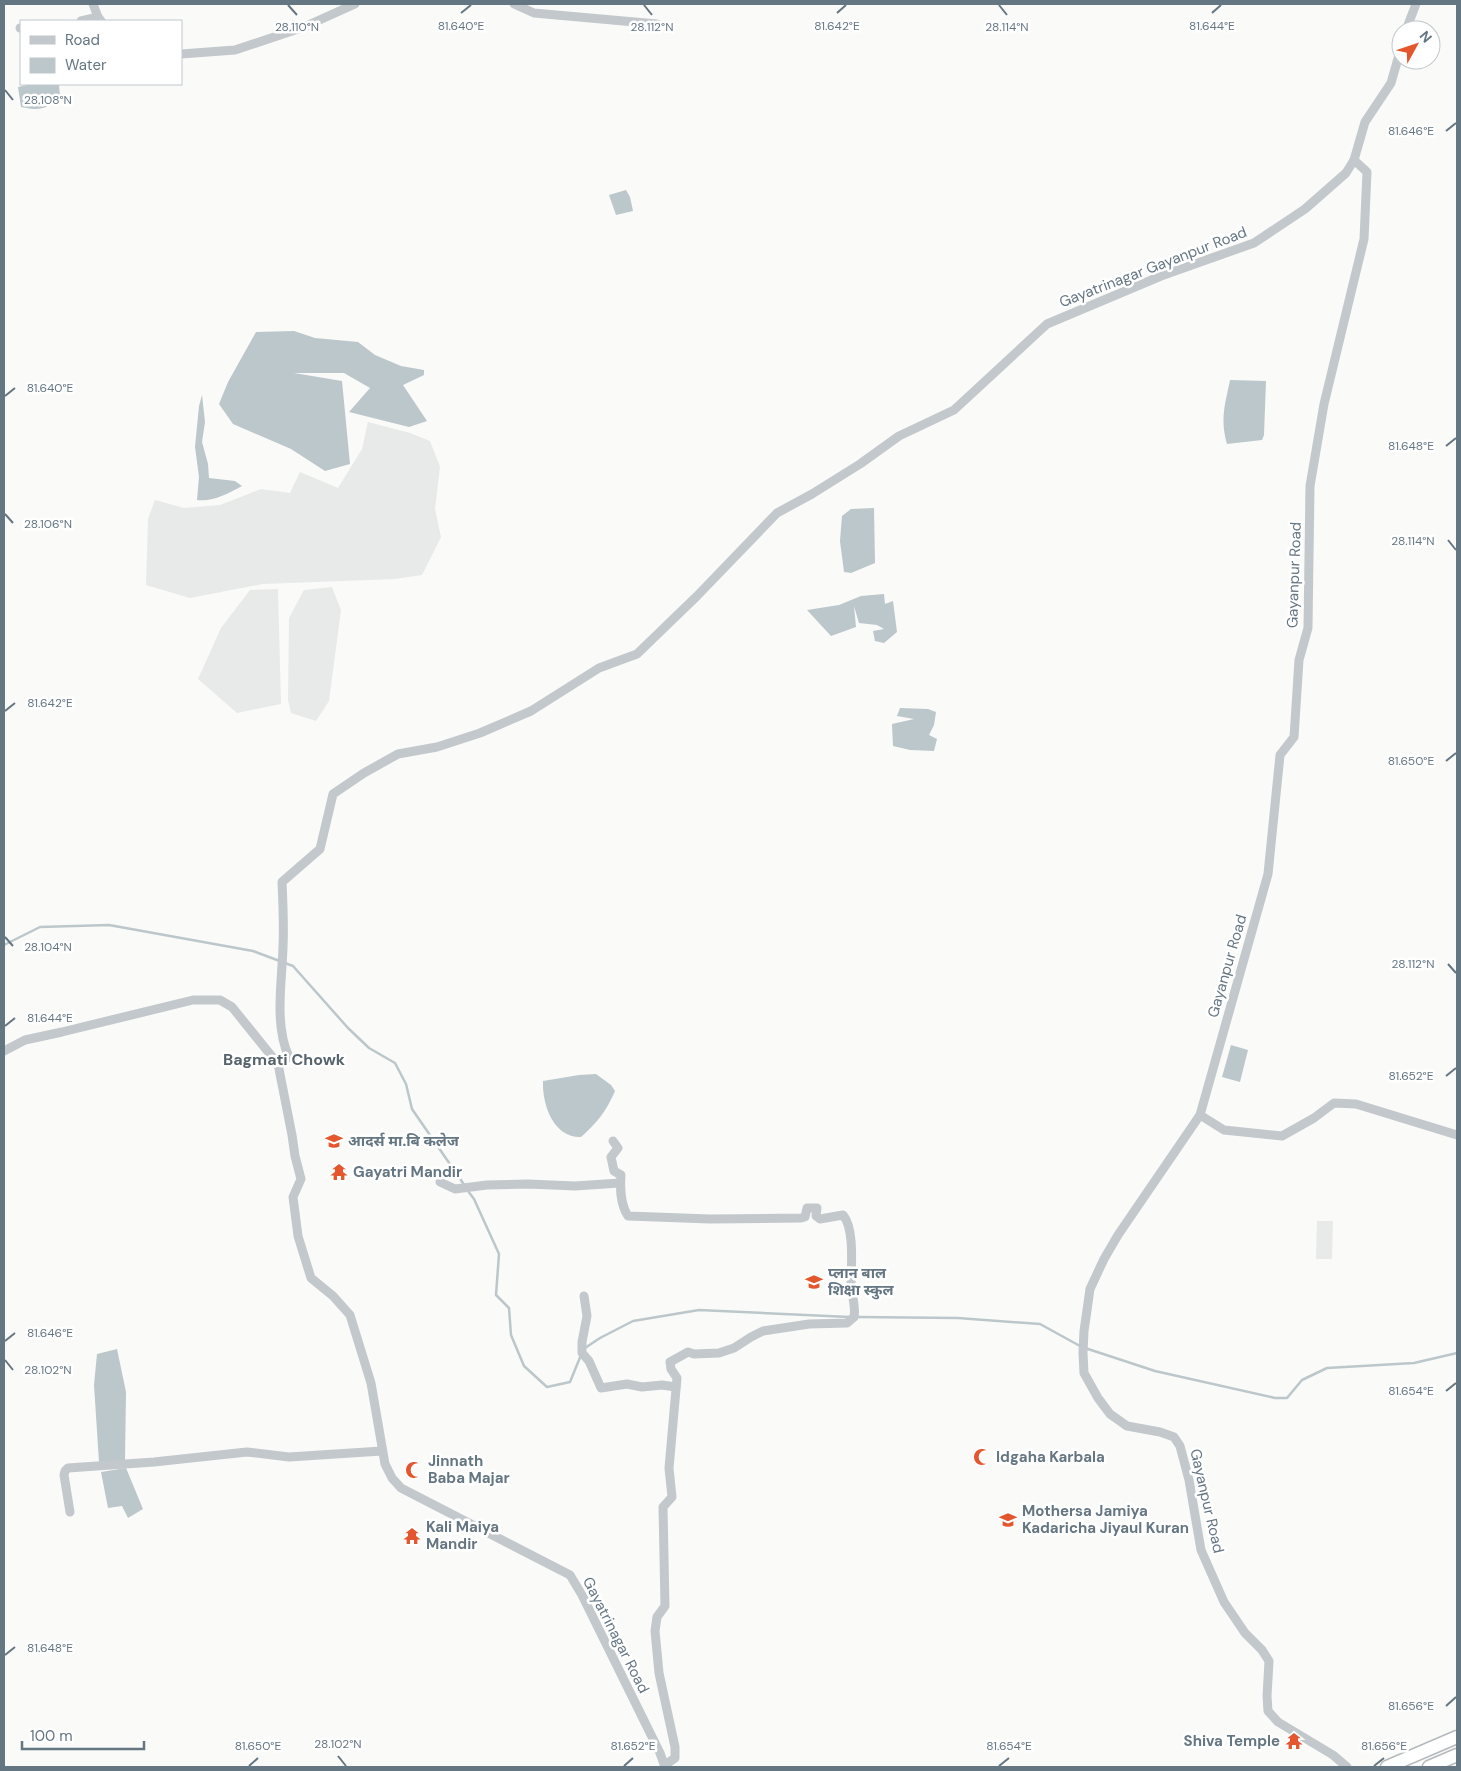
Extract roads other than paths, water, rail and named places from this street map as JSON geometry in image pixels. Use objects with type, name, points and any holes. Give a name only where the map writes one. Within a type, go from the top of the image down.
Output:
[{"type":"highway","points":[[1387,1767],[1457,1736]]},
{"type":"highway","points":[[1429,1767],[1457,1755]]},
{"type":"street","points":[[93,4],[99,19]]},
{"type":"street","points":[[182,54],[235,50],[304,27],[355,4]]},
{"type":"street","points":[[514,4],[534,13],[657,24]]},
{"type":"street","points":[[1410,20],[1416,4]]},
{"type":"street","points":[[1354,160],[1365,122],[1392,83],[1395,70]]},
{"type":"street","name":"Gayatrinagar Gayanpur Road","points":[[278,1064],[289,1057],[283,1045],[280,998],[282,882],[320,849],[333,794],[364,773],[398,754],[437,747],[480,732],[530,710],[598,668],[637,654],[697,596],[777,513],[860,464],[900,436],[954,410],[1047,324],[1161,276],[1254,243],[1305,209],[1346,173],[1354,160]]},
{"type":"street","name":"Gayanpur Road","points":[[1347,1767],[1333,1755],[1278,1722],[1268,1711],[1269,1661],[1262,1650],[1245,1633],[1224,1602],[1201,1550],[1189,1480],[1180,1446],[1174,1437],[1160,1432],[1127,1426],[1110,1414],[1098,1398],[1084,1373],[1083,1353],[1090,1289],[1104,1259],[1118,1234],[1200,1115],[1268,874],[1280,755],[1294,737],[1299,660],[1308,628],[1310,486],[1324,404],[1364,239],[1367,172],[1354,160]]},
{"type":"street","name":"Gayatrinagar Road","points":[[4,1051],[24,1040],[193,1000],[220,1000],[232,1007],[278,1064],[295,1156],[301,1178],[293,1197],[298,1236],[311,1278],[333,1296],[350,1315],[371,1383],[382,1452],[385,1464],[392,1478],[401,1488],[570,1575],[582,1595],[665,1766]]},
{"type":"street","points":[[1200,1115],[1224,1130],[1282,1136],[1314,1118],[1334,1103],[1356,1104],[1457,1135]]},
{"type":"street","points":[[614,1141],[618,1148],[612,1158],[614,1171],[621,1175],[620,1182],[624,1210],[628,1216],[710,1219],[802,1218],[805,1217],[807,1208],[817,1208],[816,1216],[820,1219],[843,1215],[850,1229],[851,1285],[855,1310],[854,1317],[847,1323],[809,1324],[764,1331],[734,1348],[720,1353],[694,1354],[688,1352],[670,1362],[670,1369],[677,1378],[669,1468],[672,1497],[663,1507],[665,1606],[657,1617],[655,1631],[659,1674],[675,1747],[675,1758],[665,1766]]},
{"type":"street","points":[[440,1182],[455,1189],[495,1185],[575,1186],[620,1182]]},
{"type":"street","points":[[584,1296],[587,1316],[582,1353],[589,1362],[601,1388],[627,1384],[642,1387],[662,1385],[676,1387]]},
{"type":"street","points":[[70,1512],[64,1475],[68,1468],[154,1462],[247,1452],[289,1457],[382,1452]]},
{"type":"water","points":[[27,85],[59,85],[60,96],[47,107],[33,109],[21,107],[18,87]]},
{"type":"water","points":[[626,190],[630,197],[633,211],[616,215],[609,195]]},
{"type":"water","points":[[294,331],[315,338],[358,342],[375,355],[401,366],[424,370],[424,375],[403,385],[427,421],[409,427],[349,412],[370,388],[344,373],[294,373],[342,381],[350,464],[325,471],[291,449],[233,424],[219,404],[228,382],[256,332]]},
{"type":"water","points":[[1230,380],[1266,381],[1264,435],[1262,440],[1227,444],[1224,419]]},
{"type":"water","points":[[202,395],[205,422],[202,442],[208,464],[209,478],[235,481],[242,486],[220,497],[209,500],[197,500],[199,477],[195,447],[199,406]]},
{"type":"water","points":[[874,508],[875,563],[851,573],[844,572],[840,541],[842,516],[851,509]]},
{"type":"water","points":[[884,594],[885,604],[893,601],[897,632],[884,643],[875,641],[873,631],[884,629],[877,625],[859,623],[854,606],[856,627],[831,636],[807,610],[839,605],[861,596]]},
{"type":"water","points":[[900,708],[928,709],[936,712],[934,725],[929,735],[937,739],[934,751],[910,750],[893,746],[892,724],[914,719],[897,716]]},
{"type":"water","points":[[1231,1045],[1248,1050],[1240,1082],[1222,1077]]},
{"type":"water","points":[[596,1074],[611,1085],[615,1091],[609,1104],[597,1121],[581,1137],[571,1136],[556,1126],[551,1118],[545,1100],[543,1081]]},
{"type":"water","points":[[117,1349],[126,1392],[125,1460],[99,1462],[94,1385],[97,1354]]},
{"type":"water","points":[[126,1468],[143,1509],[128,1518],[122,1506],[108,1508],[101,1472]]},
{"type":"waterway","points":[[4,945],[40,927],[109,925],[253,951],[293,966],[348,1028],[369,1048],[395,1063],[406,1084],[412,1109],[465,1186]]},
{"type":"waterway","points":[[468,1191],[474,1199],[499,1254],[496,1295],[509,1308],[511,1335],[524,1366],[547,1387],[570,1382],[581,1355]]},
{"type":"waterway","points":[[585,1348],[633,1321],[699,1310],[849,1317]]},
{"type":"waterway","points":[[857,1317],[958,1318],[1040,1324],[1080,1346]]},
{"type":"waterway","points":[[1085,1348],[1155,1371],[1275,1398],[1287,1398],[1302,1380],[1327,1368],[1414,1363],[1457,1353]]},
{"type":"place","name":"आदर्स मा.बि कलेज","points":[[334,1141]]},
{"type":"place","name":"Gayatri Mandir","points":[[339,1172]]},
{"type":"place","name":"प्लान बाल शिक्षा स्कुल","points":[[814,1282]]},
{"type":"place","name":"Idgaha Karbala","points":[[982,1457]]},
{"type":"place","name":"Jinnath Baba Majar","points":[[414,1470]]},
{"type":"place","name":"Mothersa Jamiya Kadaricha Jiyaul Kuran","points":[[1008,1520]]},
{"type":"place","name":"Kali Maiya Mandir","points":[[412,1536]]},
{"type":"place","name":"Shiva Temple","points":[[1294,1741]]},
{"type":"district","name":"Bagmati Chowk","points":[[284,1059]]}]
